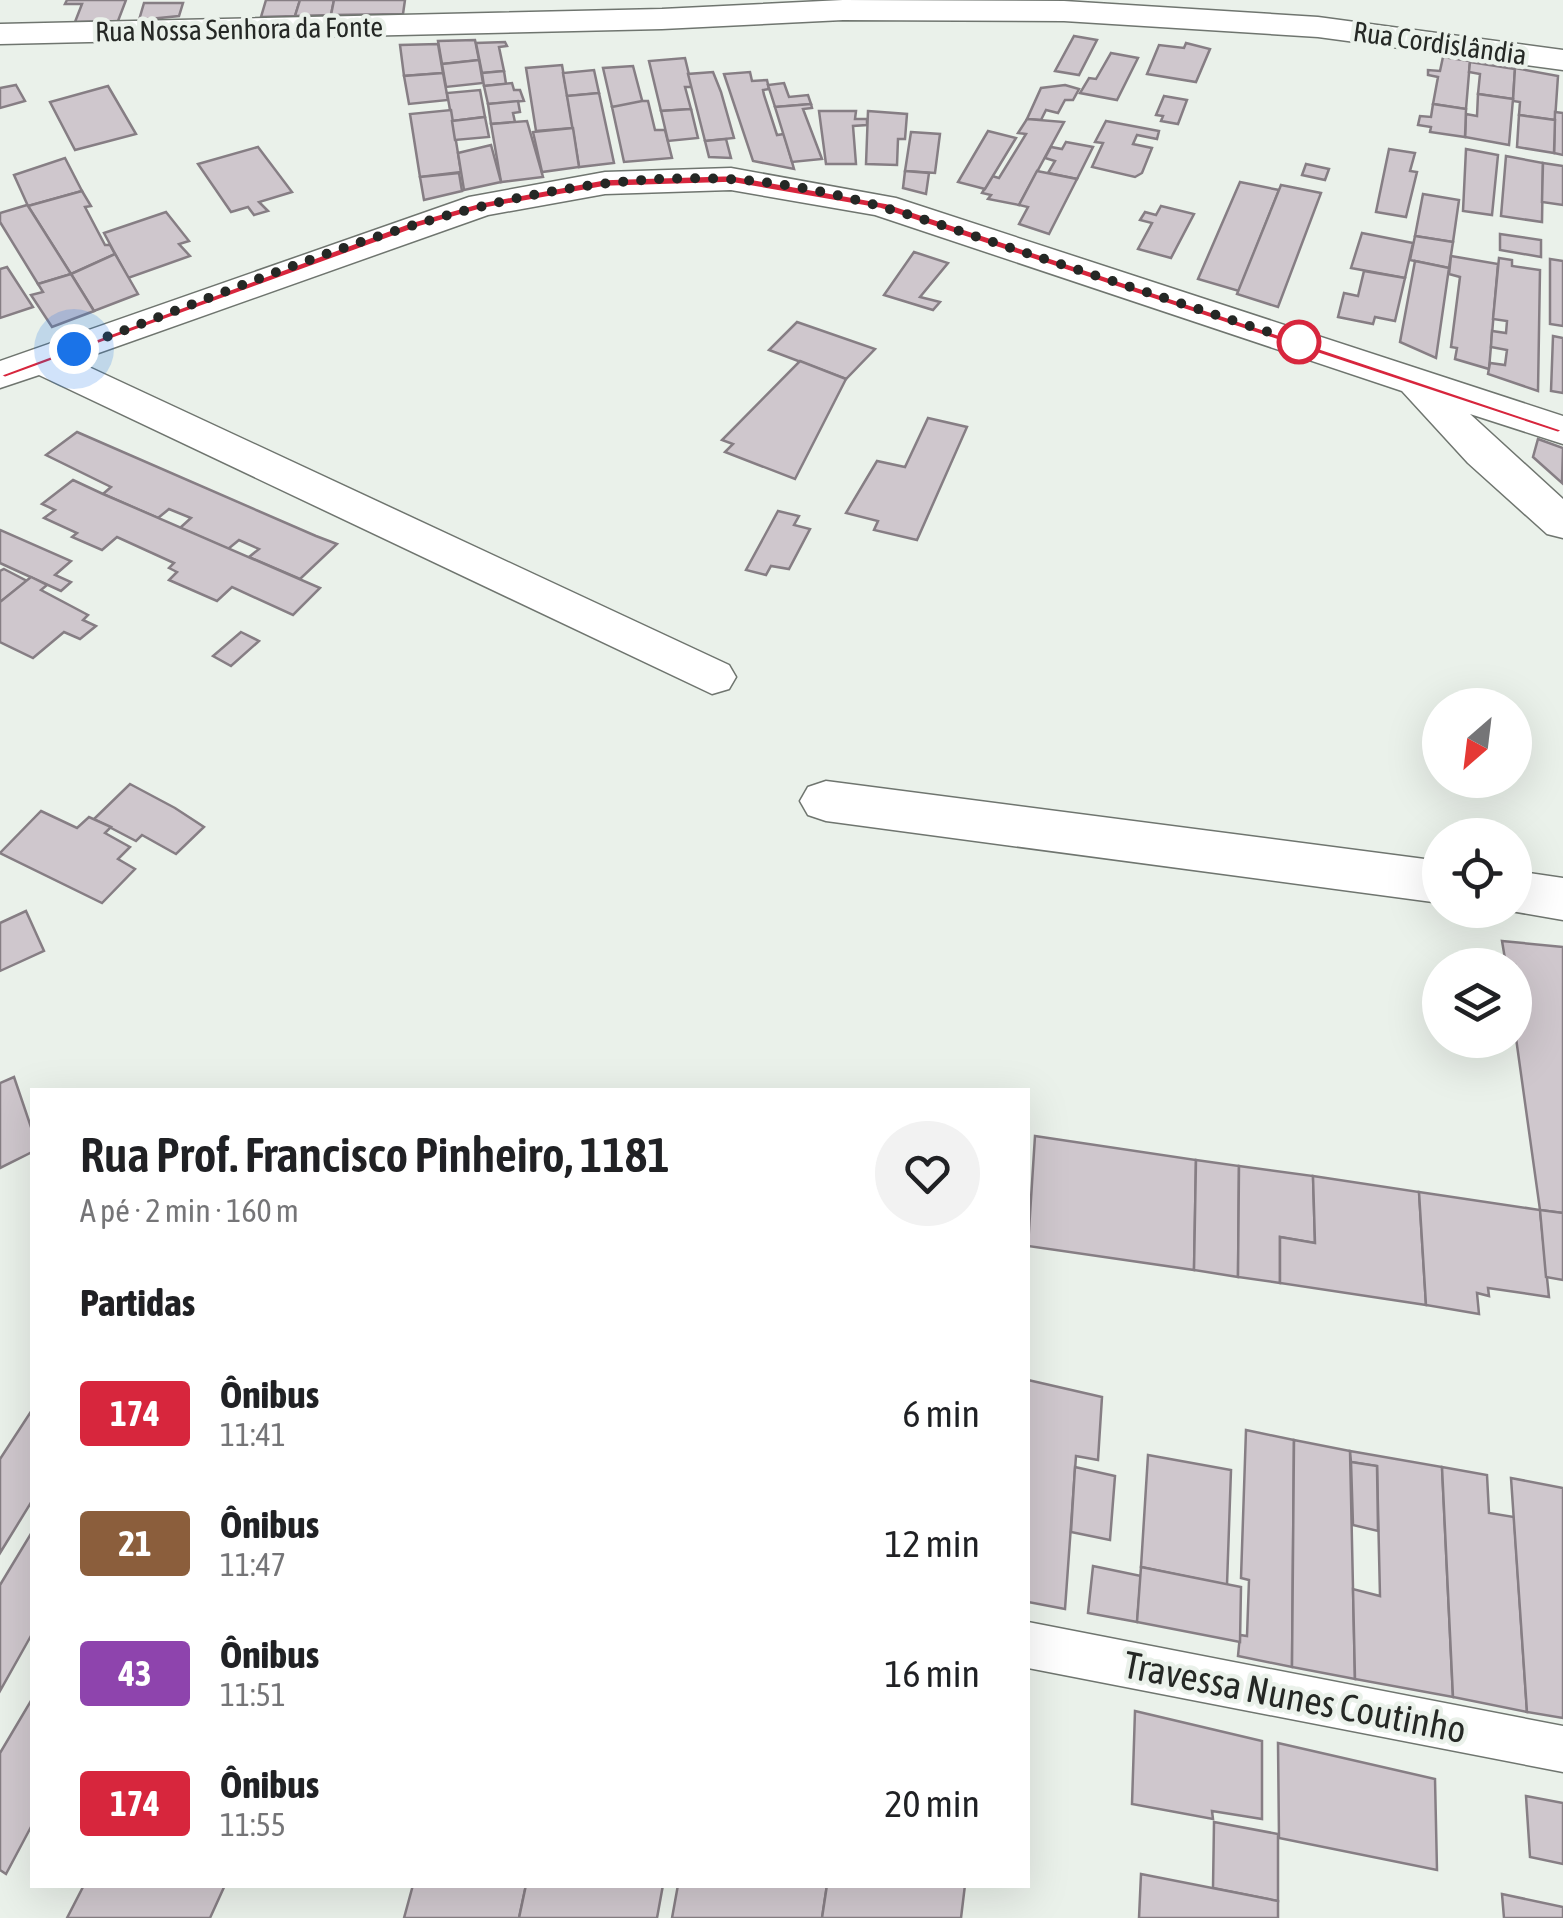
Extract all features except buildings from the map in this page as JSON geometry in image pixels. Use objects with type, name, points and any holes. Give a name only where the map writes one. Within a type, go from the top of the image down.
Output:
[{"type":"street","name":"Rua Nossa Senhora da Fonte","points":[[0,34],[662,19],[835,5],[1158,14],[1318,28]]},
{"type":"street","name":"Rua Cordislândia","points":[[1318,28],[1563,60]]},
{"type":"street","points":[[0,375],[415,224],[482,206],[605,183],[701,178],[788,187],[883,206],[1412,377],[1563,430]]},
{"type":"street","points":[[42,361],[712,677]]},
{"type":"street","points":[[1412,377],[1484,453],[1563,522]]},
{"type":"street","points":[[826,800],[1422,880]]},
{"type":"street","points":[[1532,894],[1563,899]]},
{"type":"lane","name":"Travessa Nunes Coutinho","points":[[1030,1645],[1563,1749]]},
{"type":"bus line","name":"174","points":[[0,375],[415,224],[482,206],[605,183],[731,179],[883,206],[1412,377],[1563,430]]},
{"type":"route","points":[[74,349],[415,224],[552,191],[671,178],[731,179],[883,206],[1299,342]]}]
